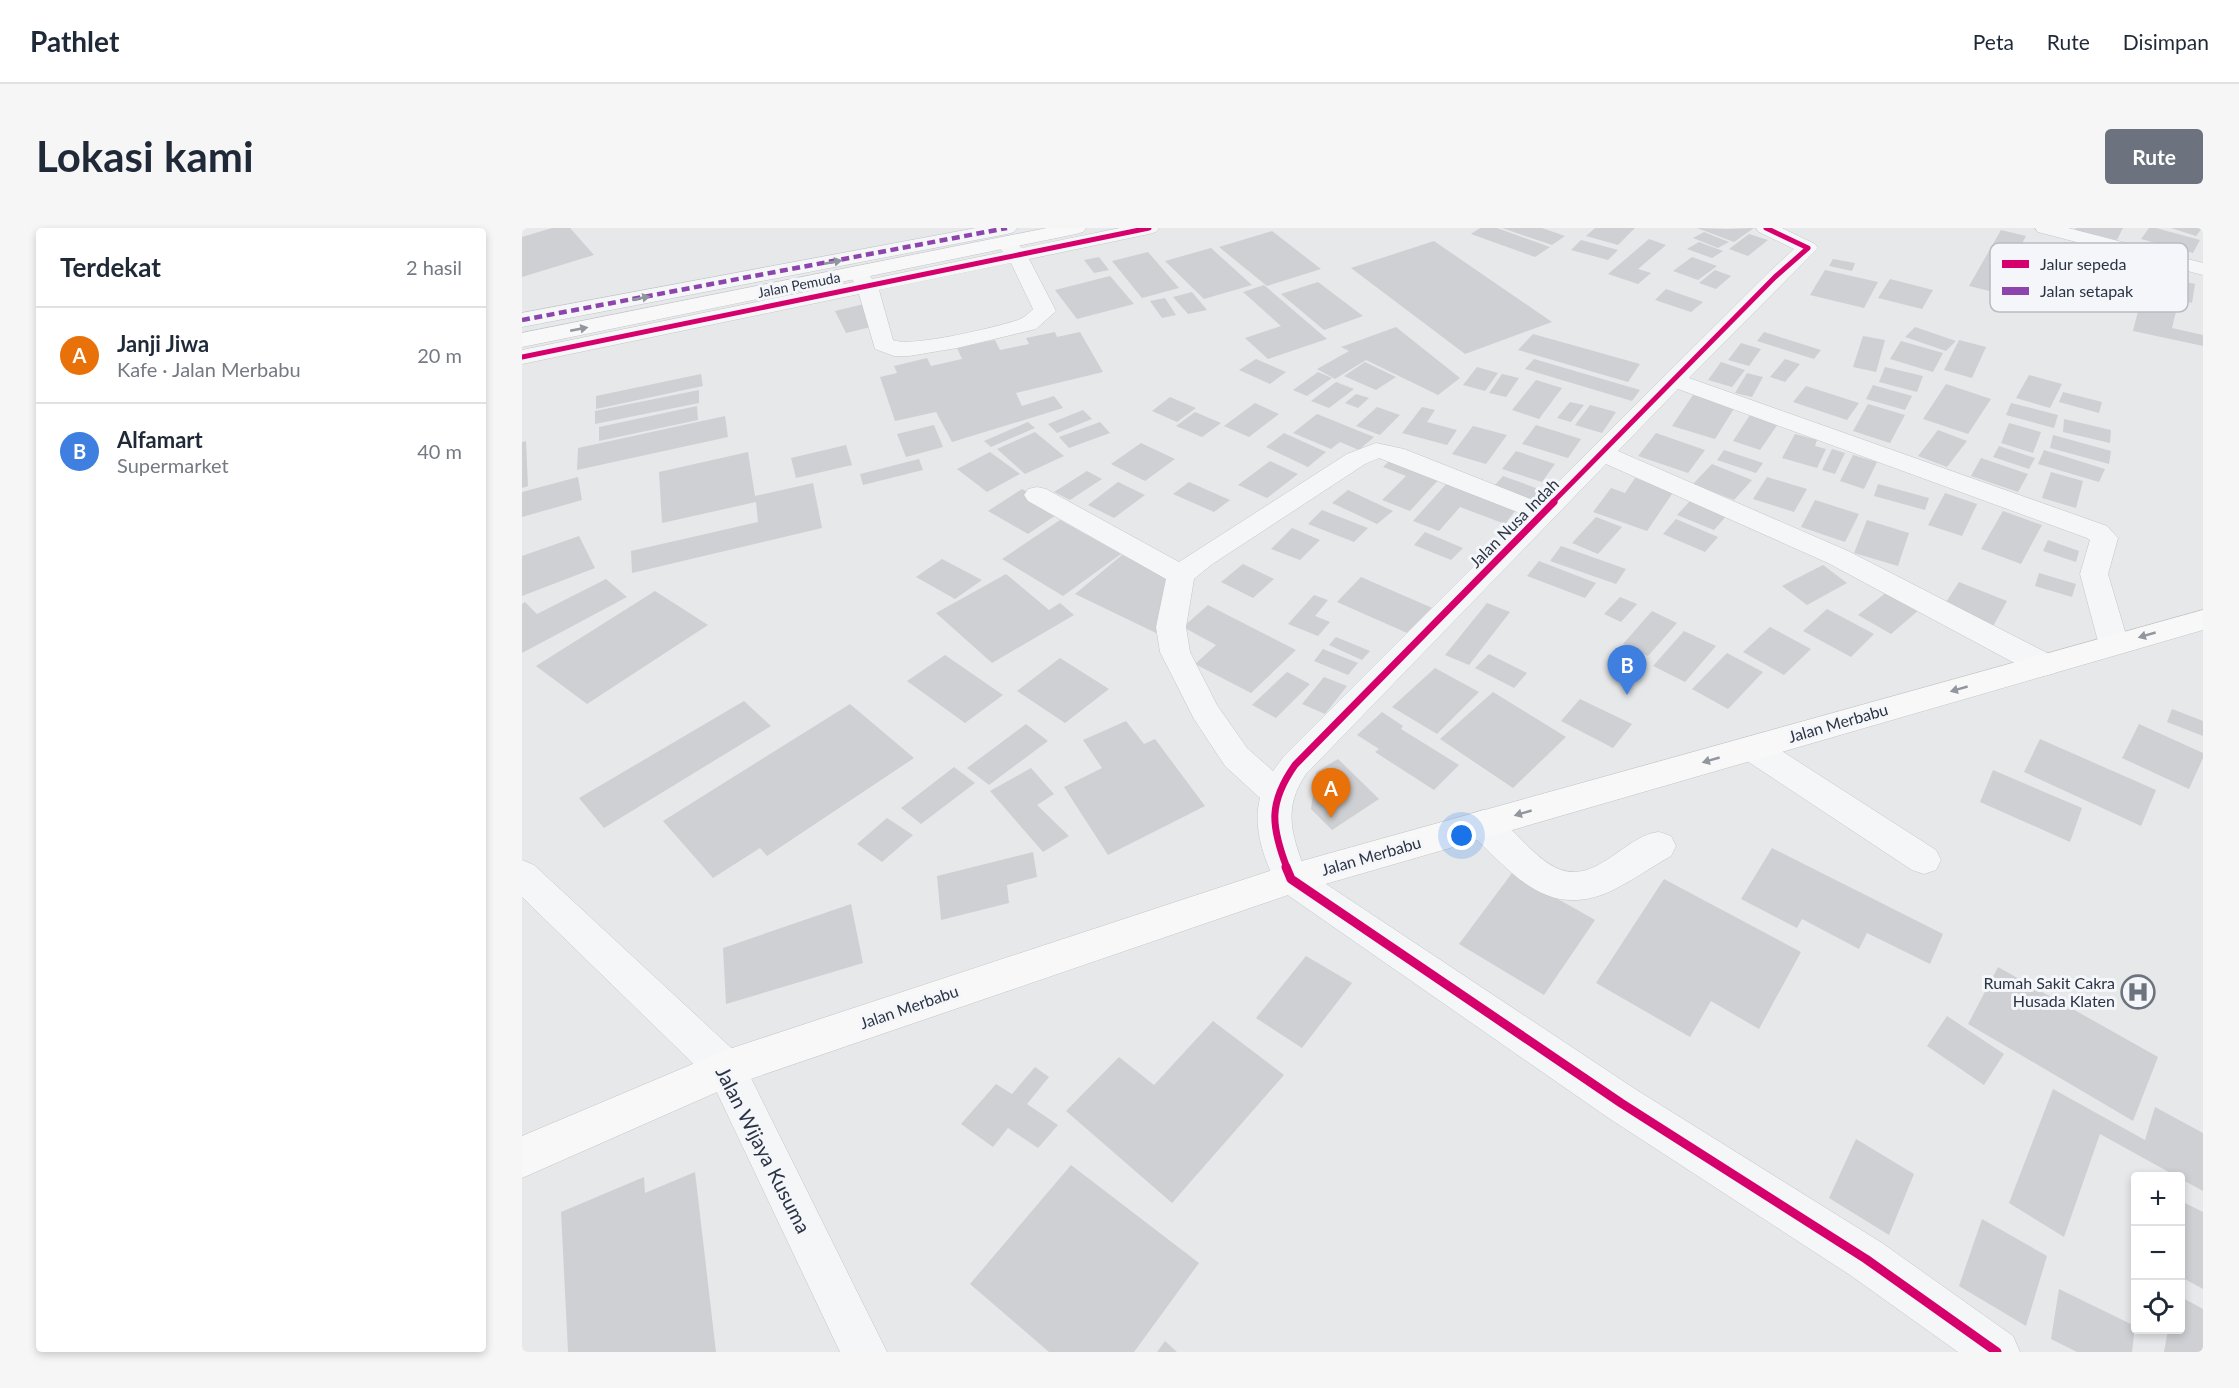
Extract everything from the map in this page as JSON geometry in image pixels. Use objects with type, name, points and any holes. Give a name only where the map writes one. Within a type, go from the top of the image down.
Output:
[{"type":"main road","name":"Jalan Pemuda","points":[[522,340],[863,279],[906,247],[1005,243],[1076,228]]},
{"type":"main road","name":"Jalan Merbabu","points":[[522,1157],[726,1069],[1292,879],[2203,620]]},
{"type":"street","points":[[522,357],[863,279],[1005,243],[1149,228]]},
{"type":"street","name":"Jalan Nusa Indah","points":[[1276,793],[1295,765],[1774,277],[1813,242],[1766,228]]},
{"type":"street","points":[[2045,228],[2103,243]]},
{"type":"street","points":[[522,320],[906,247],[960,232],[1005,243],[1045,311],[1043,315],[1028,324],[957,341],[909,349],[894,349],[883,344],[863,279]]},
{"type":"street","points":[[2188,265],[2203,269]]},
{"type":"street","points":[[1674,380],[2097,532],[2104,538],[2104,541],[2094,574],[2114,645]]},
{"type":"street","points":[[1543,513],[1395,454],[1376,450],[1346,465],[1181,574],[1171,627],[1174,652],[1205,711],[1236,757],[1276,793],[1274,833],[1292,879],[1621,1103],[1866,1259],[1997,1352]]},
{"type":"street","points":[[1602,453],[1838,557],[2044,665]]},
{"type":"street","points":[[1037,495],[1181,574]]},
{"type":"street","points":[[1752,748],[1924,860]]},
{"type":"street","points":[[1483,824],[1543,878],[1563,887],[1588,885],[1659,846]]},
{"type":"street","name":"Jalan Wijaya Kusuma","points":[[522,875],[726,1069],[864,1352]]},
{"type":"building","points":[[552,228],[570,228],[594,255],[522,277],[522,237]]},
{"type":"building","points":[[1480,228],[1497,228],[1550,247],[1535,257],[1471,234]]},
{"type":"building","points":[[1502,228],[1542,228],[1565,236],[1552,245]]},
{"type":"building","points":[[1595,228],[1635,228],[1618,245],[1586,236]]},
{"type":"building","points":[[1697,228],[1727,229],[1754,228],[1734,242]]},
{"type":"building","points":[[2076,228],[2123,228],[2117,240],[2075,230]]},
{"type":"building","points":[[2149,228],[2156,228],[2200,240],[2193,253],[2188,252],[2188,243],[2156,243],[2141,239]]},
{"type":"building","points":[[2171,228],[2202,228],[2196,236]]},
{"type":"building","points":[[2001,230],[2026,236],[2022,243],[1994,243]]},
{"type":"building","points":[[1272,231],[1321,269],[1267,286],[1219,247]]},
{"type":"building","points":[[1704,232],[1729,242],[1718,248],[1693,238]]},
{"type":"building","points":[[1749,234],[1768,240],[1748,256],[1729,249]]},
{"type":"building","points":[[1649,239],[1666,245],[1638,269],[1651,273],[1638,284],[1608,274]]},
{"type":"building","points":[[1581,240],[1618,250],[1608,260],[1571,250]]},
{"type":"building","points":[[1434,241],[1552,322],[1465,354],[1351,268]]},
{"type":"building","points":[[1699,242],[1723,251],[1712,258],[1687,249]]},
{"type":"building","points":[[1211,248],[1252,285],[1204,299],[1165,261]]},
{"type":"building","points":[[1990,249],[1990,291],[1969,286]]},
{"type":"building","points":[[1148,252],[1179,288],[1142,298],[1112,261]]},
{"type":"building","points":[[1099,257],[1109,270],[1094,273],[1084,260]]},
{"type":"building","points":[[1692,257],[1717,266],[1698,280],[1673,271]]},
{"type":"building","points":[[1833,259],[1855,263],[1852,271],[1829,266]]},
{"type":"building","points":[[1715,270],[1731,276],[1716,289],[1699,283]]},
{"type":"building","points":[[1825,270],[1878,282],[1864,308],[1810,295]]},
{"type":"building","points":[[1110,276],[1134,304],[1077,319],[1055,290]]},
{"type":"building","points":[[1890,279],[1933,290],[1922,309],[1878,298]]},
{"type":"building","points":[[1318,282],[1363,316],[1324,330],[1281,294]]},
{"type":"building","points":[[2188,282],[2195,284],[2192,303],[2188,302]]},
{"type":"building","points":[[1264,285],[1327,339],[1268,359],[1245,338],[1281,326],[1243,292]]},
{"type":"building","points":[[1666,289],[1703,302],[1691,312],[1655,300]]},
{"type":"building","points":[[1192,292],[1207,310],[1188,314],[1173,297]]},
{"type":"building","points":[[1165,298],[1176,315],[1162,318],[1150,301]]},
{"type":"building","points":[[864,304],[875,326],[846,333],[835,311]]},
{"type":"building","points":[[2138,312],[2176,312],[2172,328],[2203,335],[2203,346],[2133,331]]},
{"type":"building","points":[[1396,327],[1460,378],[1438,395],[1366,360],[1335,379],[1317,369],[1349,351],[1341,347]]},
{"type":"building","points":[[1915,327],[1956,341],[1946,351],[1905,337]]},
{"type":"building","points":[[1055,332],[1057,337],[1080,332],[1103,372],[1016,393],[1022,406],[1054,396],[1063,408],[952,442],[936,412],[895,421],[880,377],[897,373],[894,366],[927,358],[931,366],[962,359],[957,348],[995,340],[1000,350],[1029,344],[1026,338]]},
{"type":"building","points":[[1764,332],[1821,350],[1814,359],[1757,341]]},
{"type":"building","points":[[1533,334],[1640,364],[1628,382],[1518,350]]},
{"type":"building","points":[[1863,336],[1885,340],[1876,372],[1853,367]]},
{"type":"building","points":[[1959,340],[1986,347],[1972,378],[1944,370]]},
{"type":"building","points":[[1901,341],[1943,353],[1933,372],[1890,359]]},
{"type":"building","points":[[1741,343],[1761,349],[1749,366],[1728,360]]},
{"type":"building","points":[[1256,359],[1286,372],[1270,384],[1239,370]]},
{"type":"building","points":[[1534,359],[1640,390],[1632,401],[1525,369]]},
{"type":"building","points":[[1785,359],[1800,364],[1785,382],[1770,377]]},
{"type":"building","points":[[1365,362],[1396,377],[1376,390],[1344,376]]},
{"type":"building","points":[[1721,362],[1745,370],[1732,387],[1708,380]]},
{"type":"building","points":[[1477,367],[1498,373],[1485,391],[1463,385]]},
{"type":"building","points":[[1885,367],[1923,376],[1917,392],[1879,382]]},
{"type":"building","points":[[1318,372],[1332,378],[1307,396],[1293,390]]},
{"type":"building","points":[[1747,373],[1763,377],[1752,397],[1735,393]]},
{"type":"building","points":[[701,374],[703,386],[596,409],[596,396]]},
{"type":"building","points":[[1502,374],[1519,378],[1506,397],[1489,393]]},
{"type":"building","points":[[2029,375],[2062,384],[2050,408],[2016,398]]},
{"type":"building","points":[[1536,380],[1562,388],[1539,419],[1512,410]]},
{"type":"building","points":[[1336,382],[1354,389],[1329,408],[1311,401]]},
{"type":"building","points":[[1946,384],[1991,399],[1968,434],[1923,419]]},
{"type":"building","points":[[1873,385],[1912,396],[1905,410],[1866,399]]},
{"type":"building","points":[[1806,386],[1859,403],[1847,420],[1793,402]]},
{"type":"building","points":[[699,390],[699,403],[595,424],[595,411]]},
{"type":"building","points":[[2063,392],[2102,402],[2099,413],[2059,402]]},
{"type":"building","points":[[1356,394],[1369,398],[1358,408],[1345,403]]},
{"type":"building","points":[[1693,395],[1735,407],[1715,439],[1672,426]]},
{"type":"building","points":[[1170,397],[1196,408],[1177,422],[1152,411]]},
{"type":"building","points":[[1570,402],[1584,405],[1571,422],[1557,418]]},
{"type":"building","points":[[1255,403],[1279,414],[1249,437],[1224,426]]},
{"type":"building","points":[[2011,403],[2058,415],[2054,428],[2006,415]]},
{"type":"building","points":[[1868,404],[1905,415],[1890,443],[1853,431]]},
{"type":"building","points":[[1590,405],[1616,412],[1602,433],[1575,425]]},
{"type":"building","points":[[697,406],[698,420],[599,441],[599,427]]},
{"type":"building","points":[[1377,407],[1400,415],[1380,435],[1356,426]]},
{"type":"building","points":[[1422,407],[1435,410],[1427,422],[1457,430],[1447,445],[1402,433]]},
{"type":"building","points":[[1083,410],[1092,419],[1057,433],[1048,424]]},
{"type":"building","points":[[1195,412],[1221,423],[1202,437],[1176,426]]},
{"type":"building","points":[[1317,414],[1374,437],[1359,450],[1340,442],[1331,449],[1293,433]]},
{"type":"building","points":[[1750,415],[1778,424],[1760,450],[1733,441]]},
{"type":"building","points":[[725,416],[728,437],[577,470],[578,448]]},
{"type":"building","points":[[2064,419],[2111,430],[2110,443],[2063,432]]},
{"type":"building","points":[[1028,422],[1035,428],[991,447],[984,441]]},
{"type":"building","points":[[1100,422],[1110,433],[1069,448],[1059,437]]},
{"type":"building","points":[[2009,423],[2041,432],[2033,453],[2001,443]]},
{"type":"building","points":[[934,425],[943,447],[906,457],[897,434]]},
{"type":"building","points":[[1536,425],[1581,439],[1568,458],[1522,444]]},
{"type":"building","points":[[1473,426],[1507,435],[1486,464],[1452,454]]},
{"type":"building","points":[[1938,430],[1967,441],[1947,467],[1918,456]]},
{"type":"building","points":[[1035,432],[1064,456],[1025,474],[997,449]]},
{"type":"building","points":[[1284,433],[1326,452],[1308,467],[1266,447]]},
{"type":"building","points":[[1656,433],[1705,450],[1688,473],[1638,456]]},
{"type":"building","points":[[1795,434],[1817,440],[1815,446],[1826,449],[1817,468],[1782,458]]},
{"type":"building","points":[[2053,435],[2111,451],[2109,464],[2050,448]]},
{"type":"building","points":[[526,441],[528,486],[522,488],[522,442]]},
{"type":"building","points":[[1141,443],[1175,459],[1145,481],[1111,464]]},
{"type":"building","points":[[846,445],[852,465],[796,478],[791,458]]},
{"type":"building","points":[[1999,446],[2035,458],[2029,469],[1993,457]]},
{"type":"building","points":[[1832,449],[1845,453],[1835,474],[1822,470]]},
{"type":"building","points":[[1724,450],[1763,463],[1756,473],[1717,460]]},
{"type":"building","points":[[2044,450],[2105,469],[2099,482],[2038,464]]},
{"type":"building","points":[[1516,451],[1555,464],[1542,482],[1502,469]]},
{"type":"building","points":[[748,452],[755,496],[813,483],[822,528],[632,573],[631,551],[758,522],[756,502],[662,523],[659,472]]},
{"type":"building","points":[[990,452],[1020,474],[987,492],[957,469]]},
{"type":"building","points":[[1853,455],[1877,462],[1864,489],[1840,481]]},
{"type":"building","points":[[1392,458],[1441,477],[1410,511],[1382,500],[1406,476],[1383,467]]},
{"type":"building","points":[[1981,458],[2028,474],[2018,492],[1971,476]]},
{"type":"building","points":[[919,459],[923,470],[863,485],[860,474]]},
{"type":"building","points":[[1270,461],[1298,474],[1267,498],[1238,485]]},
{"type":"building","points":[[1712,464],[1752,480],[1734,500],[1693,484]]},
{"type":"building","points":[[1087,471],[1102,479],[1070,500],[1054,492]]},
{"type":"building","points":[[2051,472],[2083,481],[2076,508],[2042,498]]},
{"type":"building","points":[[1503,476],[1547,492],[1538,503],[1493,487]]},
{"type":"building","points":[[578,477],[582,500],[522,517],[522,492]]},
{"type":"building","points":[[1767,477],[1807,489],[1794,512],[1753,499]]},
{"type":"building","points":[[1635,478],[1674,491],[1647,531],[1593,512],[1611,488],[1625,493]]},
{"type":"building","points":[[1118,482],[1145,495],[1114,518],[1088,505]]},
{"type":"building","points":[[1189,482],[1230,500],[1214,512],[1173,494]]},
{"type":"building","points":[[1448,482],[1518,507],[1505,524],[1460,507],[1439,531],[1413,521]]},
{"type":"building","points":[[1878,484],[1929,498],[1925,510],[1874,496]]},
{"type":"building","points":[[1022,489],[1062,511],[1028,534],[988,511]]},
{"type":"building","points":[[1348,490],[1393,511],[1377,524],[1332,503]]},
{"type":"building","points":[[1945,493],[1977,504],[1962,536],[1928,525]]},
{"type":"building","points":[[1691,500],[1728,514],[1714,530],[1677,515]]},
{"type":"building","points":[[1815,500],[1859,514],[1845,542],[1801,527]]},
{"type":"building","points":[[1322,510],[1368,528],[1354,542],[1308,524]]},
{"type":"building","points":[[2003,511],[2042,525],[2021,564],[1981,549]]},
{"type":"building","points":[[1596,517],[1622,527],[1598,554],[1572,543]]},
{"type":"building","points":[[1676,519],[1718,537],[1705,552],[1663,534]]},
{"type":"building","points":[[1060,520],[1121,554],[1063,596],[1002,559]]},
{"type":"building","points":[[1867,520],[1909,533],[1898,566],[1854,553]]},
{"type":"building","points":[[1292,528],[1320,540],[1300,560],[1271,549]]},
{"type":"building","points":[[1425,532],[1463,548],[1451,560],[1414,545]]},
{"type":"building","points":[[579,536],[595,568],[522,596],[522,556]]},
{"type":"building","points":[[2048,540],[2079,551],[2076,562],[2043,551]]},
{"type":"building","points":[[1561,546],[1626,569],[1616,584],[1550,561]]},
{"type":"building","points":[[1122,555],[1179,583],[1174,609],[1156,633],[1075,594]]},
{"type":"building","points":[[942,559],[982,580],[955,599],[916,577]]},
{"type":"building","points":[[1539,561],[1596,583],[1585,598],[1527,576]]},
{"type":"building","points":[[1243,564],[1274,579],[1253,598],[1221,582]]},
{"type":"building","points":[[1823,565],[1847,583],[1807,605],[1782,586]]},
{"type":"building","points":[[2039,573],[2076,584],[2072,597],[2035,586]]},
{"type":"building","points":[[1006,574],[1049,610],[1060,603],[1074,615],[992,663],[936,613]]},
{"type":"building","points":[[1361,577],[1437,610],[1414,636],[1337,602]]},
{"type":"building","points":[[606,579],[627,597],[522,653],[522,604],[525,602],[537,614]]},
{"type":"building","points":[[1959,582],[2007,601],[1992,628],[1943,607]]},
{"type":"building","points":[[655,591],[708,625],[587,704],[536,666]]},
{"type":"building","points":[[1888,591],[1920,609],[1891,634],[1858,615]]},
{"type":"building","points":[[1314,595],[1328,600],[1315,616],[1330,622],[1318,636],[1288,624]]},
{"type":"building","points":[[1620,597],[1637,604],[1621,622],[1604,614]]},
{"type":"building","points":[[1487,603],[1510,612],[1469,665],[1445,655]]},
{"type":"building","points":[[1208,605],[1296,650],[1251,693],[1195,664],[1216,645],[1183,627]]},
{"type":"building","points":[[1827,609],[1874,634],[1851,657],[1803,631]]},
{"type":"building","points":[[1652,611],[1677,623],[1648,656],[1623,644]]},
{"type":"building","points":[[1770,627],[1811,649],[1784,675],[1743,652]]},
{"type":"building","points":[[1684,631],[1716,646],[1685,682],[1653,666]]},
{"type":"building","points":[[1336,637],[1370,651],[1362,660],[1329,645]]},
{"type":"building","points":[[1323,649],[1358,663],[1348,675],[1314,661]]},
{"type":"building","points":[[1727,653],[1763,672],[1728,709],[1692,689]]},
{"type":"building","points":[[1489,654],[1527,673],[1514,688],[1475,668]]},
{"type":"building","points":[[945,655],[1003,695],[965,723],[907,681]]},
{"type":"building","points":[[1060,658],[1109,689],[1065,723],[1017,691]]},
{"type":"building","points":[[1435,668],[1479,692],[1437,734],[1392,707]]},
{"type":"building","points":[[1287,672],[1310,684],[1276,718],[1252,705]]},
{"type":"building","points":[[1324,677],[1347,686],[1325,714],[1302,704]]},
{"type":"building","points":[[1493,692],[1566,737],[1513,788],[1440,739]]},
{"type":"building","points":[[1580,699],[1632,724],[1613,748],[1561,721]]},
{"type":"building","points":[[744,701],[771,726],[604,828],[579,798]]},
{"type":"building","points":[[850,704],[914,758],[767,856],[760,848],[713,878],[663,821]]},
{"type":"building","points":[[2172,709],[2203,721],[2203,736],[2167,722]]},
{"type":"building","points":[[1382,712],[1403,726],[1401,729],[1459,765],[1434,790],[1375,752],[1379,749],[1357,735]]},
{"type":"building","points":[[1126,721],[1144,744],[1155,739],[1205,806],[1108,855],[1064,787],[1102,768],[1083,740]]},
{"type":"building","points":[[1026,724],[1048,741],[989,785],[967,768]]},
{"type":"building","points":[[2139,724],[2203,753],[2203,758],[2189,789],[2122,758]]},
{"type":"building","points":[[2040,739],[2156,790],[2141,826],[2024,772]]},
{"type":"building","points":[[1338,759],[1379,799],[1332,830],[1311,809],[1316,772]]},
{"type":"building","points":[[954,767],[975,783],[921,824],[901,808]]},
{"type":"building","points":[[1031,768],[1054,794],[1037,805],[1069,836],[1043,852],[990,791]]},
{"type":"building","points":[[1993,770],[2082,808],[2070,842],[1980,802]]},
{"type":"building","points":[[887,818],[913,835],[882,862],[857,844]]},
{"type":"building","points":[[1772,848],[1943,934],[1930,964],[1867,933],[1859,949],[1802,919],[1797,928],[1741,899]]},
{"type":"building","points":[[1033,852],[1037,877],[1007,885],[1009,903],[941,920],[937,876]]},
{"type":"building","points":[[1512,873],[1595,920],[1544,995],[1459,944]]},
{"type":"building","points":[[1664,879],[1801,952],[1759,1029],[1711,1001],[1690,1037],[1596,983]]},
{"type":"building","points":[[851,904],[863,963],[726,1004],[723,948]]},
{"type":"building","points":[[1306,956],[1352,983],[1302,1048],[1256,1018]]},
{"type":"building","points":[[1998,967],[2158,1057],[2133,1121],[1968,1024]]},
{"type":"building","points":[[1947,1016],[2004,1054],[1984,1085],[1927,1046]]},
{"type":"building","points":[[1213,1021],[1284,1075],[1172,1203],[1066,1111],[1119,1057],[1154,1085]]},
{"type":"building","points":[[1035,1067],[1049,1077],[1027,1104],[1058,1125],[1038,1148],[1008,1128],[993,1147],[961,1124],[996,1084],[1012,1094]]},
{"type":"building","points":[[2053,1089],[2145,1140],[2155,1107],[2203,1133],[2203,1191],[2185,1181],[2185,1172],[2169,1172],[2100,1134],[2064,1237],[2009,1203]]},
{"type":"building","points":[[1856,1139],[1914,1174],[1889,1235],[1829,1198]]},
{"type":"building","points":[[1071,1165],[1199,1263],[1134,1352],[1049,1352],[970,1284]]},
{"type":"building","points":[[695,1172],[716,1352],[568,1352],[561,1212],[644,1177],[645,1193]]},
{"type":"building","points":[[2185,1203],[2203,1212],[2203,1289],[2185,1279]]},
{"type":"building","points":[[1982,1219],[2047,1256],[2026,1326],[1959,1286]]},
{"type":"building","points":[[2059,1289],[2131,1324],[2131,1334],[2134,1334],[2132,1352],[2077,1352],[2051,1339]]},
{"type":"building","points":[[2185,1299],[2203,1309],[2203,1352],[2164,1352],[2167,1334],[2185,1334]]},
{"type":"building","points":[[1165,1341],[1177,1352],[1157,1352]]},
{"type":"marked path","points":[[522,320],[1007,228]]},
{"type":"cycle path","points":[[522,357],[1149,228]]},
{"type":"cycle path","points":[[1766,228],[1808,248],[1775,277],[1295,765],[1284,780],[1274,807],[1276,834],[1291,879],[1621,1103],[1866,1259],[1997,1352]]},
{"type":"place","name":"Alfamart","points":[[1627,695]]},
{"type":"place","name":"Janji Jiwa","points":[[1331,818]]},
{"type":"place","name":"Rumah Sakit Cakra Husada Klaten","points":[[2138,992]]}]
